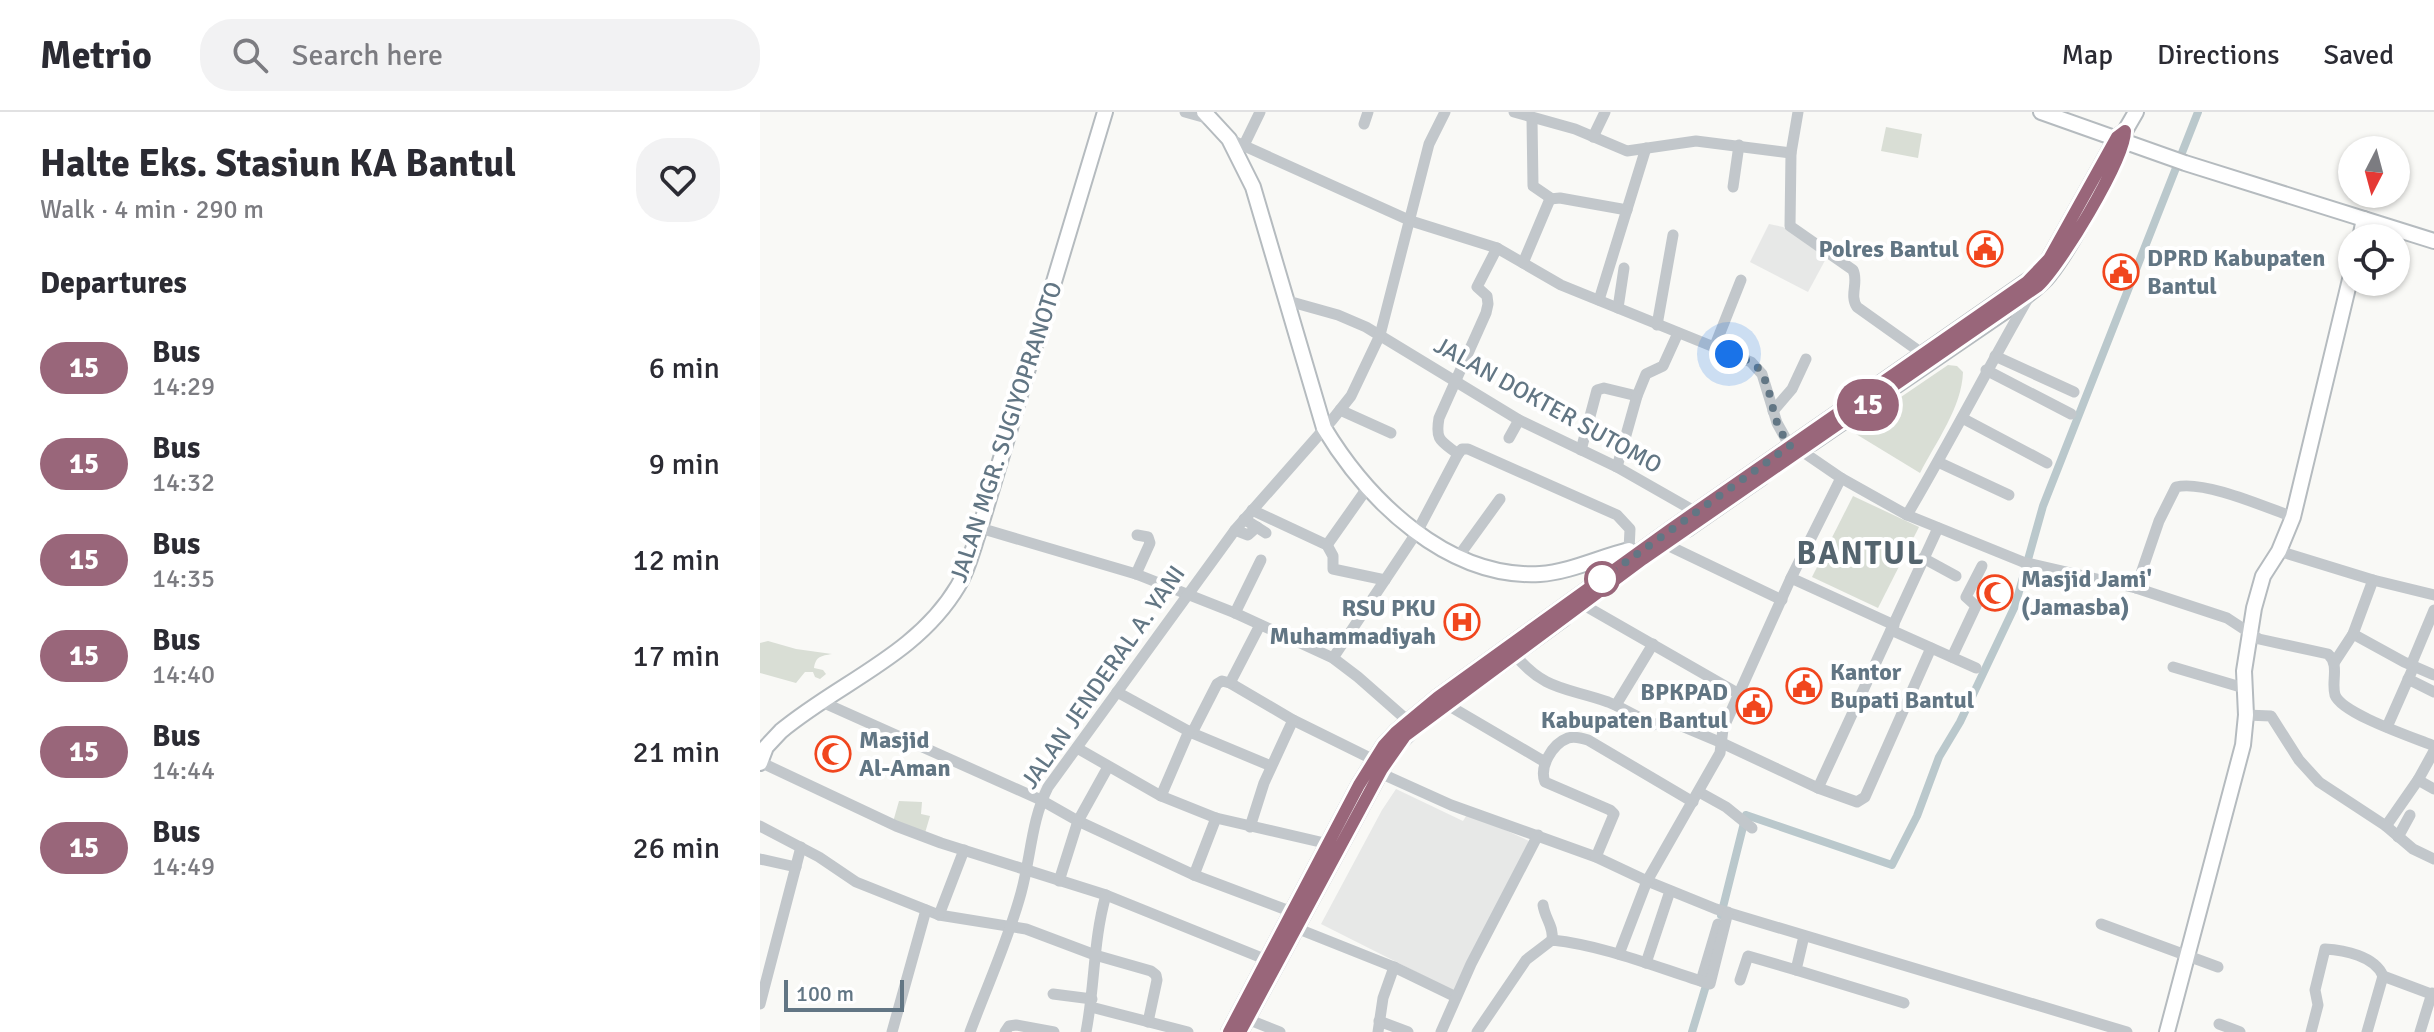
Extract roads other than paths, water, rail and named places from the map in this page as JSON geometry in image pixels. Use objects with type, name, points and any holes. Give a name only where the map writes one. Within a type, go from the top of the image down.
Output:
[{"type":"main road","points":[[2041,112],[2122,136],[2185,163],[2434,241]]},
{"type":"main road","points":[[1229,1032],[1246,1015],[1296,928],[1377,766],[1408,721],[1514,654],[2043,268],[2136,112]]},
{"type":"main road","name":"JALAN MGR. SUGIYOPRANOTO","points":[[760,762],[766,747],[781,731],[898,652],[935,619],[966,571],[1106,113]]},
{"type":"main road","points":[[1207,116],[1229,139],[1263,215],[1324,428],[1344,459],[1368,487],[1417,532],[1458,557],[1494,570],[1537,574],[1554,572],[1632,553]]},
{"type":"main road","points":[[1377,766],[1405,736],[1632,553],[2032,291],[2047,278],[2061,257],[2113,168],[2122,136]]},
{"type":"main road","points":[[2363,224],[2364,219]]},
{"type":"main road","points":[[2167,1032],[2240,758],[2246,715],[2245,656],[2258,590],[2293,517],[2346,296]]},
{"type":"main road","points":[[1246,1015],[1267,960],[1292,912],[1335,845]]},
{"type":"street","points":[[1185,112],[1207,116]]},
{"type":"street","points":[[1244,145],[1260,112]]},
{"type":"street","name":"JALAN JENDERAL A. YANI","points":[[970,1032],[1010,927],[1027,869],[1035,818],[1055,776],[1235,530],[1351,396],[1380,335],[1429,144],[1445,112]]},
{"type":"street","points":[[1514,112],[1575,129],[1624,150],[1696,141],[1791,153]]},
{"type":"street","points":[[1593,137],[1605,112]]},
{"type":"street","points":[[1798,112],[1791,153],[1790,226],[1853,270],[1856,277],[1853,299],[1861,311],[1923,354]]},
{"type":"street","points":[[1532,119],[1533,186],[1552,199],[1627,210]]},
{"type":"street","points":[[1229,139],[1411,221],[1497,248],[1552,280],[1756,366],[1762,374],[1783,436],[1795,448],[1907,515],[2027,564],[2136,588],[2227,618],[2259,639],[2317,650],[2331,656],[2335,691],[2340,703],[2434,749],[2418,780],[2386,826]]},
{"type":"street","points":[[1733,187],[1739,145]]},
{"type":"street","points":[[1599,300],[1646,148]]},
{"type":"street","points":[[1523,263],[1548,201],[1552,199]]},
{"type":"street","points":[[1657,325],[1673,235]]},
{"type":"street","points":[[1458,454],[1438,439],[1439,418],[1488,304],[1487,296],[1477,287],[1497,248]]},
{"type":"street","points":[[1618,308],[1624,268]]},
{"type":"street","points":[[1714,348],[1741,280]]},
{"type":"street","points":[[1907,515],[2032,291]]},
{"type":"street","name":"JALAN DOKTER SUTOMO","points":[[1288,301],[1338,315],[1380,335],[1519,420],[1617,467],[1696,512]]},
{"type":"street","points":[[1617,467],[1637,396],[1648,372],[1663,366],[1678,333]]},
{"type":"street","points":[[1995,356],[2074,392]]},
{"type":"street","points":[[1773,411],[1792,389],[1806,359]]},
{"type":"street","points":[[1986,370],[2071,414]]},
{"type":"street","points":[[1581,450],[1597,390],[1604,388],[1637,396]]},
{"type":"street","points":[[1340,410],[1391,433]]},
{"type":"street","points":[[1962,418],[2047,463]]},
{"type":"street","points":[[1509,438],[1519,420]]},
{"type":"street","points":[[1333,658],[1417,532],[1462,449],[1617,515],[1630,529],[1632,553]]},
{"type":"street","points":[[1938,462],[2009,495]]},
{"type":"street","points":[[1619,954],[1647,881],[1720,753],[1723,729],[1791,578],[1841,478]]},
{"type":"street","points":[[1327,545],[1368,487]]},
{"type":"street","points":[[2136,588],[2159,521],[2176,487],[2214,491],[2293,517]]},
{"type":"street","points":[[1458,557],[1500,499]]},
{"type":"street","points":[[1252,510],[1327,545],[1333,556],[1333,569],[1385,580]]},
{"type":"street","points":[[1235,530],[1248,535],[1262,530],[1244,519]]},
{"type":"street","points":[[980,528],[1136,574],[1235,613],[1333,658],[1408,721]]},
{"type":"street","points":[[1818,788],[1938,528]]},
{"type":"street","points":[[1136,574],[1150,543],[1148,537],[1137,535]]},
{"type":"street","points":[[1665,544],[1782,600]]},
{"type":"street","points":[[2279,551],[2434,595]]},
{"type":"street","points":[[1923,558],[1956,576]]},
{"type":"street","points":[[1235,613],[1261,560]]},
{"type":"street","points":[[1952,657],[1976,606],[1966,595],[1982,566]]},
{"type":"street","points":[[1791,578],[1976,668]]},
{"type":"street","points":[[2334,663],[2353,634],[2373,580]]},
{"type":"street","points":[[1582,604],[1739,694]]},
{"type":"street","points":[[2387,727],[2434,610]]},
{"type":"street","points":[[1230,683],[1260,625]]},
{"type":"street","points":[[2353,634],[2434,675]]},
{"type":"street","points":[[1616,705],[1653,644]]},
{"type":"street","points":[[1514,654],[1539,679],[1616,705],[1653,725],[1672,722],[1852,801],[1862,800],[1931,648]]},
{"type":"street","points":[[2173,667],[2244,688]]},
{"type":"street","points":[[2408,679],[2434,692]]},
{"type":"street","points":[[1161,796],[1191,732],[1217,684],[1222,681],[1425,795],[1596,857],[1670,891],[1804,936],[2127,1032]]},
{"type":"street","points":[[1117,692],[1191,732],[1271,766]]},
{"type":"street","points":[[822,702],[1041,800],[1078,821],[1194,875],[1292,912]]},
{"type":"street","points":[[1446,704],[1545,762]]},
{"type":"street","points":[[2246,715],[2264,714],[2273,718],[2299,760],[2319,782],[2434,859]]},
{"type":"street","points":[[1250,827],[1271,766],[1293,720]]},
{"type":"street","points":[[1596,857],[1614,814],[1545,782],[1542,771],[1560,743],[1569,738],[1588,740],[1740,817],[1751,826]]},
{"type":"street","points":[[1077,748],[1161,796],[1216,818],[1335,845]]},
{"type":"street","points":[[760,762],[896,826],[1106,895],[1267,960]]},
{"type":"street","points":[[1059,881],[1078,821],[1108,767]]},
{"type":"street","points":[[2418,780],[2434,789]]},
{"type":"street","points":[[2398,837],[2410,815]]},
{"type":"street","points":[[1194,875],[1216,818]]},
{"type":"street","points":[[760,826],[801,847],[856,882],[939,915],[1026,929],[1156,975],[1148,1022]]},
{"type":"street","points":[[1441,1032],[1538,835]]},
{"type":"street","points":[[760,1004],[801,847]]},
{"type":"street","points":[[939,915],[964,850]]},
{"type":"street","points":[[760,859],[796,867]]},
{"type":"street","points":[[1646,963],[1670,891]]},
{"type":"street","points":[[1086,1032],[1097,926],[1106,895]]},
{"type":"street","points":[[1543,905],[1545,918],[1553,927],[1552,940]]},
{"type":"street","points":[[892,1032],[926,910]]},
{"type":"street","points":[[1714,952],[1723,911]]},
{"type":"street","points":[[1477,1032],[1526,960],[1552,940],[1575,942],[1619,954],[1705,982],[1714,976],[1718,924]]},
{"type":"street","points":[[2101,924],[2218,967]]},
{"type":"street","points":[[1296,928],[1394,967],[1456,997]]},
{"type":"street","points":[[1796,970],[1804,936]]},
{"type":"street","points":[[2311,1032],[2318,1005],[2315,990],[2325,949],[2367,960],[2379,967],[2383,976],[2367,1032]]},
{"type":"street","points":[[1740,980],[1748,956],[1904,1003]]},
{"type":"street","points":[[1394,967],[1383,998],[1378,1027],[1408,1032]]},
{"type":"street","points":[[2383,976],[2433,994],[2420,1032]]},
{"type":"street","points":[[1053,994],[1188,1032]]},
{"type":"street","points":[[1246,1015],[1280,1032]]},
{"type":"street","points":[[2219,1024],[2240,1032]]},
{"type":"street","points":[[1005,1032],[1009,1026],[1016,1025],[1054,1032]]},
{"type":"waterway","points":[[1721,915],[1746,815],[1892,865],[1917,816],[1939,757],[1960,722],[2015,606],[2043,506],[2198,112]]},
{"type":"waterway","points":[[1692,1032],[1708,979]]},
{"type":"place","name":"Polres Bantul","points":[[1985,249]]},
{"type":"place","name":"DPRD Kabupaten Bantul","points":[[2121,272]]},
{"type":"place","name":"Masjid Jami' (Jamasba)","points":[[1995,593]]},
{"type":"place","name":"RSU PKU Muhammadiyah","points":[[1462,622]]},
{"type":"place","name":"Kantor Bupati Bantul","points":[[1804,686]]},
{"type":"place","name":"BPKPAD Kabupaten Bantul","points":[[1754,706]]},
{"type":"place","name":"Masjid Al-Aman","points":[[833,754]]},
{"type":"district","name":"BANTUL","points":[[1861,553]]}]
